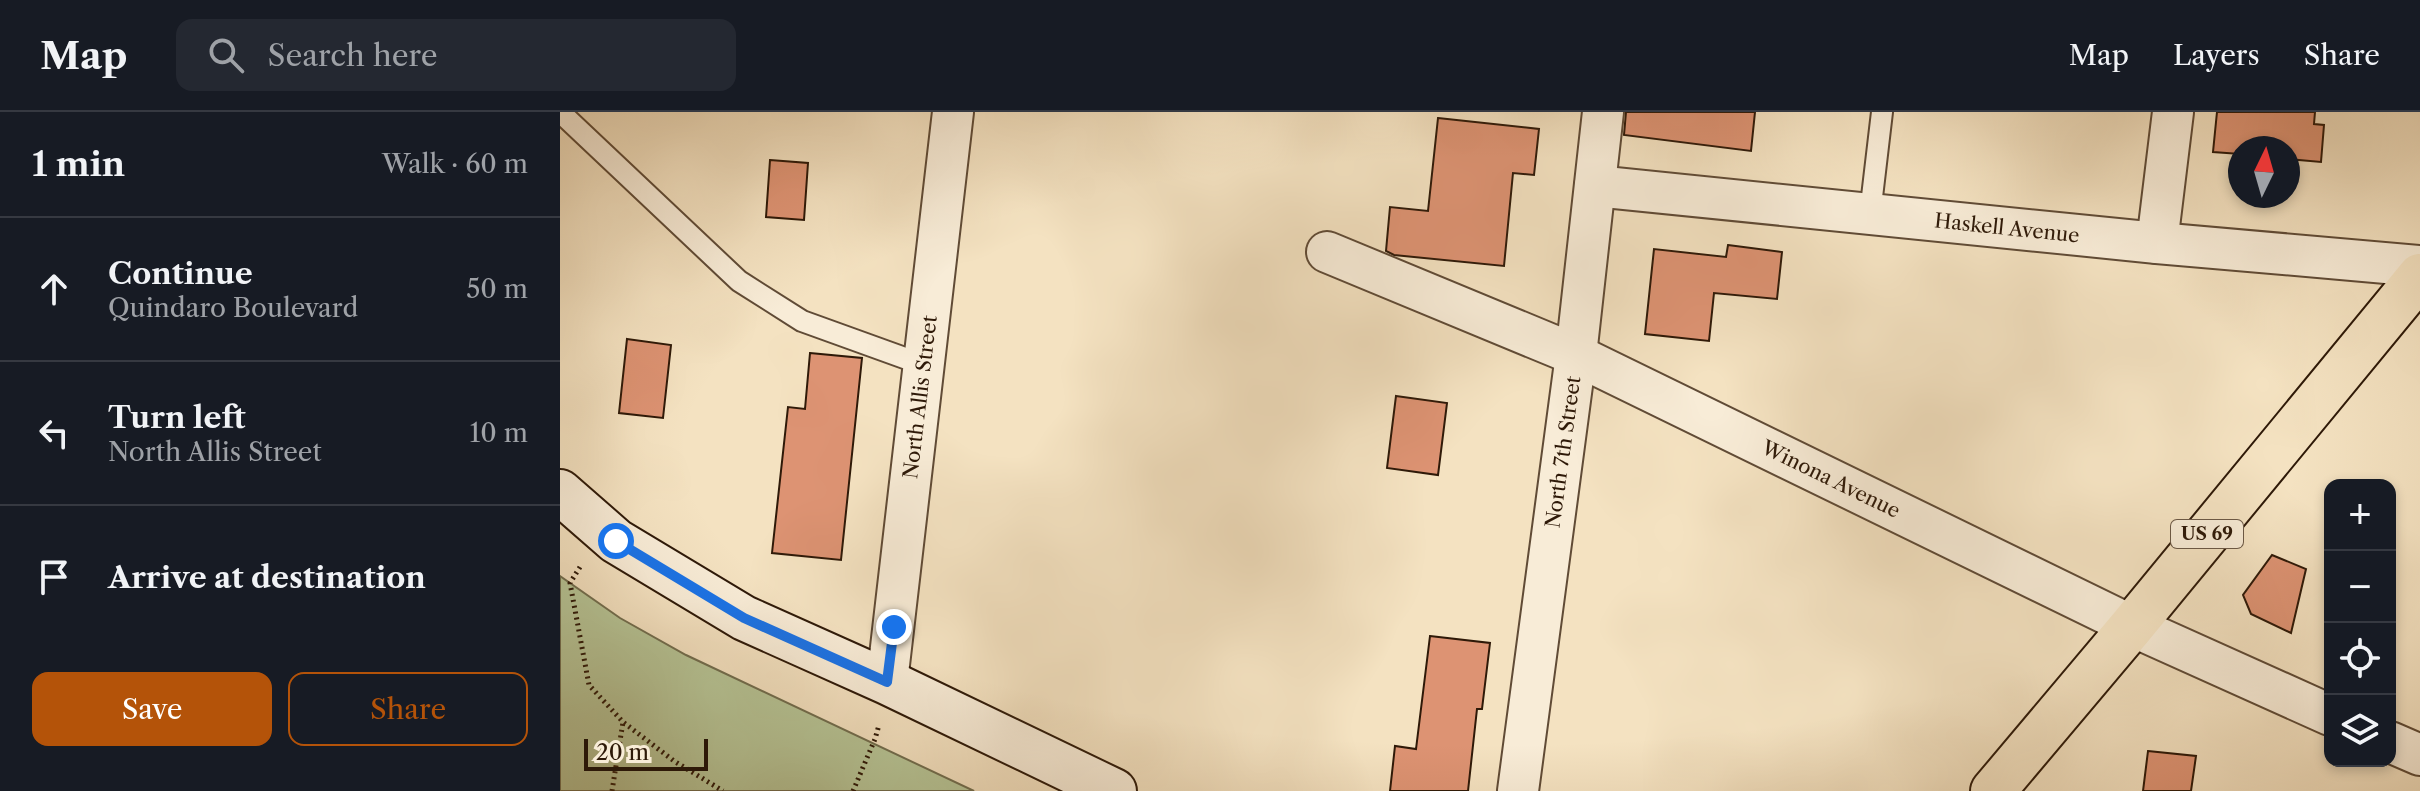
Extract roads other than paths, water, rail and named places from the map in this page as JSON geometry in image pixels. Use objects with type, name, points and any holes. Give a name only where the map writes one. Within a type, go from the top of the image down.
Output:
[{"type":"main road","name":"US 69","points":[[1993,791],[2420,276]]},
{"type":"main road","points":[[560,492],[616,541],[744,618],[887,682],[1114,791]]},
{"type":"street","name":"North Allis Street","points":[[887,682],[953,112]]},
{"type":"street","name":"North 7th Street","points":[[1518,791],[1576,355],[1603,112]]},
{"type":"street","points":[[2157,243],[2173,112]]},
{"type":"street","name":"Haskell Avenue","points":[[1595,186],[2157,243],[2420,266]]},
{"type":"street","name":"Winona Avenue","points":[[1327,252],[1576,355],[2132,626],[2324,712]]},
{"type":"street","points":[[2396,745],[2420,755]]},
{"type":"lane","points":[[560,112],[739,281],[802,321],[924,365]]},
{"type":"lane","points":[[1870,214],[1882,112]]}]
